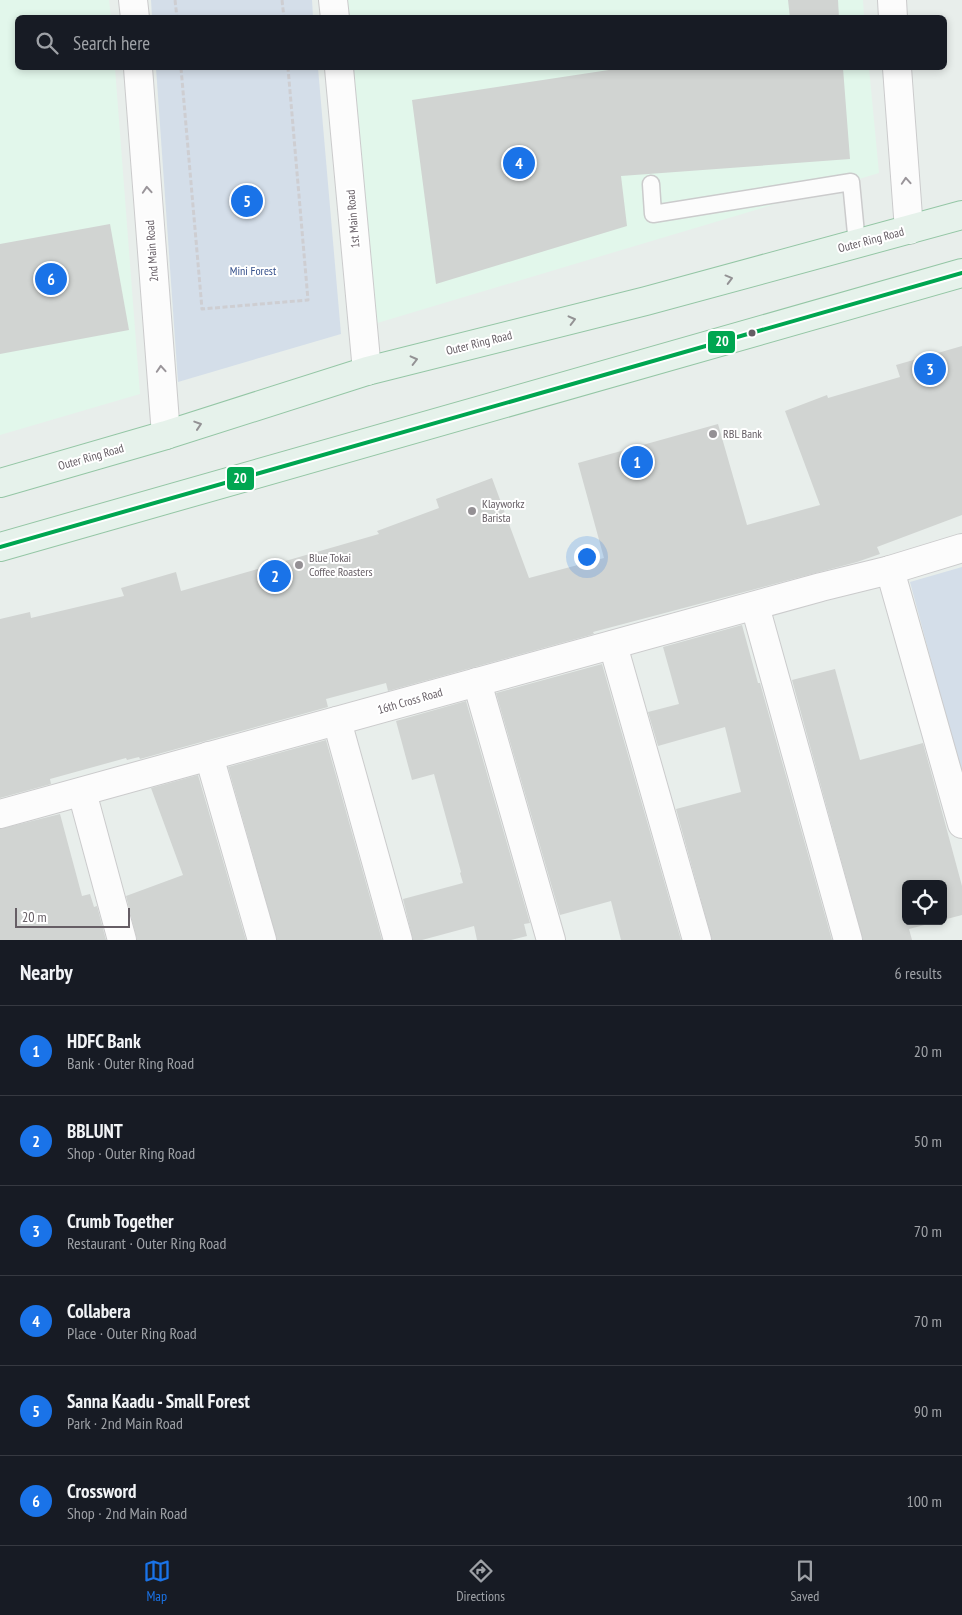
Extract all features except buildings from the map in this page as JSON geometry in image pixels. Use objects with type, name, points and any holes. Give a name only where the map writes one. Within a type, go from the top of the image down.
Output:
[{"type":"highway","name":"Outer Ring Road","points":[[0,483],[166,435],[367,372],[646,301],[962,215]]},
{"type":"highway","points":[[0,547],[962,273]]},
{"type":"street","points":[[134,0],[135,15]]},
{"type":"street","points":[[333,0],[335,15]]},
{"type":"street","points":[[892,0],[893,15]]},
{"type":"street","name":"2nd Main Road","points":[[138,70],[166,435]]},
{"type":"street","name":"1st Main Road","points":[[339,70],[367,372]]},
{"type":"street","points":[[897,70],[910,230]]},
{"type":"street","name":"16th Cross Road","points":[[0,814],[821,587],[890,570],[962,548]]},
{"type":"street","points":[[890,570],[962,824]]},
{"type":"street","points":[[755,606],[848,940]]},
{"type":"street","points":[[613,645],[697,940]]},
{"type":"street","points":[[477,682],[551,940]]},
{"type":"street","points":[[337,721],[398,940]]},
{"type":"street","points":[[209,756],[262,940]]},
{"type":"street","points":[[82,792],[122,940]]},
{"type":"lane","points":[[651,184],[654,214],[851,182],[857,244]]},
{"type":"path","points":[[175,0],[177,15]]},
{"type":"path","points":[[282,0],[284,15]]},
{"type":"path","points":[[181,70],[202,309],[308,300],[288,70]]},
{"type":"shaded area","points":[[0,0],[109,0],[111,15],[15,15],[15,70],[115,70],[140,394],[0,435]]},
{"type":"shaded area","points":[[345,0],[863,0],[864,15],[346,15]]},
{"type":"shaded area","points":[[351,70],[869,70],[879,173],[374,324]]},
{"type":"green space","points":[[151,0],[312,0],[313,15],[152,15]]},
{"type":"green space","name":"Mini Forest","points":[[156,70],[318,70],[341,334],[178,382]]},
{"type":"green space","points":[[962,567],[962,776],[910,582]]},
{"type":"transit line","name":"20","points":[[0,547],[962,273]]},
{"type":"place","name":"Collabera","points":[[519,163]]},
{"type":"place","name":"Sanna Kaadu - Small Forest","points":[[247,201]]},
{"type":"place","name":"Crossword","points":[[51,279]]},
{"type":"place","name":"Crumb Together","points":[[930,369]]},
{"type":"place","name":"RBL Bank","points":[[713,434]]},
{"type":"place","name":"HDFC Bank","points":[[637,462]]},
{"type":"place","name":"Klayworkz Barista","points":[[472,511]]},
{"type":"place","name":"Blue Tokai Coffee Roasters","points":[[299,565]]},
{"type":"place","name":"BBLUNT","points":[[275,576]]}]
